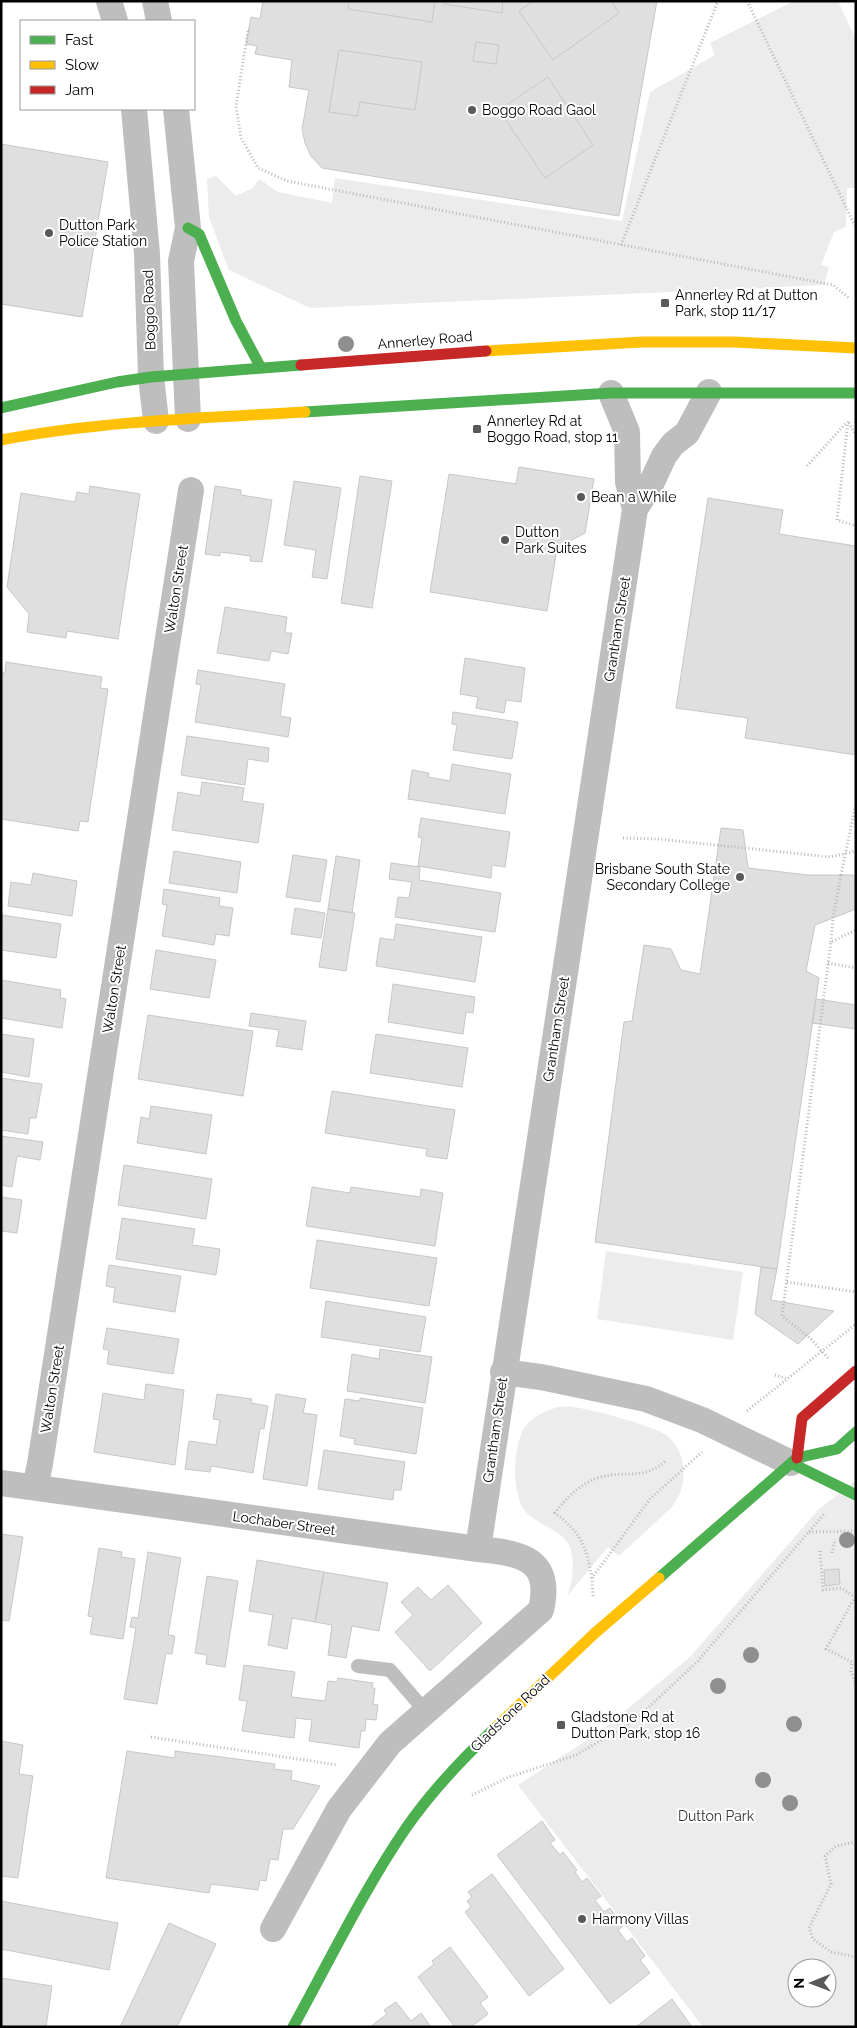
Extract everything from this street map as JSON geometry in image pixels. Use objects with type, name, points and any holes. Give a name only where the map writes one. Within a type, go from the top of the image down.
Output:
[{"type":"main road","points":[[188,228],[199,234],[236,321],[261,368]]},
{"type":"main road","name":"Annerley Road","points":[[1,408],[100,385],[151,377],[507,349],[642,342],[734,342],[856,348]]},
{"type":"main road","points":[[1,440],[44,432],[156,421],[611,393],[709,392],[798,394],[856,392]]},
{"type":"main road","points":[[856,1370],[802,1418],[794,1461],[856,1496]]},
{"type":"main road","name":"Gladstone Road","points":[[293,2027],[370,1887],[407,1827],[465,1757],[595,1633],[794,1461],[837,1449],[856,1432]]},
{"type":"street","points":[[110,1],[115,20]]},
{"type":"street","points":[[155,1],[159,20]]},
{"type":"street","name":"Boggo Road","points":[[134,110],[147,254],[151,377],[156,421]]},
{"type":"street","points":[[176,110],[188,228],[181,261],[188,419]]},
{"type":"street","name":"Grantham Street","points":[[635,509],[651,484],[664,456],[673,444],[687,433],[709,392]]},
{"type":"street","name":"Grantham Street","points":[[478,1549],[503,1372],[635,509],[628,482],[627,432],[611,393]]},
{"type":"street","name":"Walton Street","points":[[35,1488],[191,490]]},
{"type":"street","points":[[503,1372],[541,1377],[646,1400],[702,1420],[794,1461]]},
{"type":"street","name":"Lochaber Street","points":[[1,1482],[510,1552],[524,1557],[536,1565],[541,1574],[545,1592],[541,1610],[426,1712]]},
{"type":"street","points":[[272,1929],[339,1809],[368,1769],[390,1743],[426,1712]]},
{"type":"lane","points":[[358,1666],[390,1670],[426,1712]]},
{"type":"path","points":[[621,245],[718,1]]},
{"type":"path","points":[[747,1],[856,228]]},
{"type":"path","points":[[248,31],[236,106],[241,138],[258,168],[287,181],[833,285],[849,298]]},
{"type":"path","points":[[848,421],[856,436]]},
{"type":"path","points":[[807,466],[848,421]]},
{"type":"path","points":[[848,421],[836,520],[856,526]]},
{"type":"path","points":[[832,1362],[782,1316],[832,942],[832,918],[856,803]]},
{"type":"path","points":[[623,838],[658,839],[830,857],[856,852]]},
{"type":"path","points":[[832,942],[856,930]]},
{"type":"path","points":[[828,963],[856,968]]},
{"type":"path","points":[[787,1282],[856,1292]]},
{"type":"path","points":[[764,1396],[856,1324]]},
{"type":"path","points":[[775,1376],[788,1379]]},
{"type":"path","points":[[595,1633],[592,1578],[587,1554],[580,1536],[571,1525],[555,1512],[567,1496],[600,1478],[654,1471],[667,1460]]},
{"type":"path","points":[[592,1578],[650,1499],[686,1465]]},
{"type":"path","points":[[509,1777],[576,1755],[634,1721],[697,1662],[826,1512]]},
{"type":"path","points":[[808,1532],[856,1531]]},
{"type":"path","points":[[832,1553],[835,1539]]},
{"type":"path","points":[[820,1552],[823,1590],[841,1588],[855,1597],[826,1649],[852,1662],[851,1672],[856,1684]]},
{"type":"path","points":[[151,1737],[368,1769]]},
{"type":"path","points":[[856,1842],[836,1846],[826,1856],[832,1884],[809,1928],[812,1939],[831,1952],[856,1957]]},
{"type":"green space","points":[[794,1],[838,1],[856,40],[856,188],[847,188],[846,227],[834,232],[821,265],[829,267],[824,285],[310,308],[229,270],[209,217],[207,179],[216,176],[236,196],[253,188],[259,179],[278,192],[332,203],[335,178],[622,221],[650,92],[715,55],[710,43]]},
{"type":"green space","points":[[606,1251],[743,1272],[733,1340],[597,1319]]},
{"type":"green space","points":[[558,1407],[572,1407],[593,1411],[659,1431],[674,1442],[679,1451],[684,1470],[681,1489],[672,1507],[619,1556],[608,1547],[568,1595],[573,1573],[571,1550],[563,1537],[525,1511],[520,1503],[517,1492],[515,1467],[519,1441],[528,1423],[546,1411]]},
{"type":"green space","name":"Dutton Park","points":[[856,1480],[856,2027],[703,2027],[518,1785],[601,1731],[690,1657],[819,1509]]},
{"type":"building","name":"Boggo Road Gaol","points":[[263,1],[657,1],[619,216],[322,168],[311,156],[305,143],[302,129],[309,90],[289,87],[292,60],[255,54],[257,46],[246,44],[251,17],[260,19]]},
{"type":"building","points":[[349,1],[435,1],[432,22],[348,9]]},
{"type":"building","points":[[444,1],[503,1],[502,13],[444,4]]},
{"type":"building","points":[[533,1],[611,1],[619,13],[553,60],[519,11]]},
{"type":"building","points":[[476,42],[499,45],[496,64],[473,61]]},
{"type":"building","points":[[339,50],[422,62],[415,110],[360,102],[357,116],[329,112]]},
{"type":"building","points":[[548,77],[593,145],[545,178],[499,110]]},
{"type":"building","name":"Dutton Park Police Station","points":[[1,144],[108,162],[82,317],[1,304]]},
{"type":"building","name":"Dutton Park Suites","points":[[519,467],[594,479],[585,533],[557,548],[547,611],[430,592],[449,474],[516,484]]},
{"type":"building","points":[[360,476],[392,481],[372,608],[341,603]]},
{"type":"building","points":[[294,481],[341,488],[327,579],[312,577],[316,550],[284,545]]},
{"type":"building","points":[[90,486],[140,494],[118,639],[67,631],[66,638],[27,632],[29,614],[7,587],[21,493],[75,502],[77,492],[89,494]]},
{"type":"building","points":[[215,486],[241,490],[241,495],[272,500],[262,562],[250,561],[251,556],[220,552],[220,556],[205,554]]},
{"type":"building","points":[[708,498],[783,510],[779,534],[856,546],[856,755],[745,738],[748,718],[676,708]]},
{"type":"building","points":[[225,607],[287,617],[285,633],[292,633],[288,654],[271,651],[269,661],[217,653]]},
{"type":"building","points":[[465,658],[525,668],[521,702],[506,700],[504,713],[476,708],[478,697],[460,694]]},
{"type":"building","points":[[6,662],[102,677],[100,688],[108,689],[88,822],[80,821],[78,831],[1,819],[1,673],[5,673]]},
{"type":"building","points":[[198,670],[285,684],[280,716],[291,718],[288,737],[195,722],[201,685],[196,684]]},
{"type":"building","points":[[453,712],[518,722],[512,759],[453,750],[457,725],[452,724]]},
{"type":"building","points":[[187,736],[269,748],[268,762],[248,759],[245,785],[181,775]]},
{"type":"building","points":[[452,764],[511,774],[505,814],[408,799],[412,770],[429,773],[428,777],[450,781]]},
{"type":"building","points":[[202,782],[244,788],[242,801],[264,804],[258,843],[172,830],[178,792],[200,796]]},
{"type":"building","points":[[421,818],[510,832],[505,867],[492,865],[491,878],[418,866],[422,838],[418,837]]},
{"type":"building","points":[[721,828],[743,830],[748,868],[808,875],[856,875],[856,909],[815,925],[806,971],[819,978],[777,1269],[595,1242],[624,1022],[632,1021],[644,945],[671,949],[681,970],[700,974]]},
{"type":"building","points":[[174,851],[241,862],[237,893],[169,883]]},
{"type":"building","points":[[293,855],[327,860],[320,902],[286,897]]},
{"type":"building","points":[[336,856],[360,860],[352,913],[328,909]]},
{"type":"building","points":[[391,863],[420,867],[419,880],[501,893],[495,932],[395,917],[398,897],[409,898],[412,882],[389,879]]},
{"type":"building","points":[[33,873],[77,881],[72,916],[8,906],[11,882],[31,885]]},
{"type":"building","points":[[164,889],[220,898],[219,906],[233,908],[229,936],[216,934],[214,945],[162,936],[167,905],[162,904]]},
{"type":"building","points":[[295,908],[325,913],[321,938],[291,934]]},
{"type":"building","points":[[328,909],[355,913],[346,971],[319,967]]},
{"type":"building","points":[[2,915],[61,924],[56,958],[1,950]]},
{"type":"building","points":[[396,924],[482,937],[475,982],[376,966],[380,938],[394,940]]},
{"type":"building","points":[[156,950],[216,960],[209,998],[150,989]]},
{"type":"building","points":[[1,980],[61,990],[60,998],[66,999],[62,1028],[1,1018]]},
{"type":"building","points":[[393,984],[475,997],[473,1013],[466,1012],[463,1034],[388,1022]]},
{"type":"building","points":[[816,999],[856,1005],[856,1029],[812,1023]]},
{"type":"building","points":[[251,1013],[306,1021],[302,1050],[276,1046],[279,1030],[249,1026]]},
{"type":"building","points":[[148,1015],[253,1031],[243,1096],[138,1079]]},
{"type":"building","points":[[1,1034],[34,1039],[29,1077],[1,1072]]},
{"type":"building","points":[[376,1034],[468,1048],[462,1087],[370,1073]]},
{"type":"building","points":[[1,1078],[42,1084],[36,1118],[30,1118],[28,1134],[1,1130]]},
{"type":"building","points":[[332,1091],[455,1110],[447,1159],[426,1156],[427,1149],[325,1133]]},
{"type":"building","points":[[151,1106],[212,1115],[206,1154],[137,1143],[141,1117],[149,1119]]},
{"type":"building","points":[[1,1136],[43,1142],[40,1160],[17,1156],[12,1187],[1,1185]]},
{"type":"building","points":[[124,1165],[212,1179],[206,1219],[118,1205]]},
{"type":"building","points":[[312,1187],[350,1193],[351,1187],[420,1197],[421,1189],[443,1193],[435,1246],[306,1226]]},
{"type":"building","points":[[1,1197],[22,1200],[17,1233],[1,1231]]},
{"type":"building","points":[[122,1218],[195,1229],[192,1245],[220,1249],[216,1275],[116,1259]]},
{"type":"building","points":[[317,1240],[437,1258],[429,1306],[310,1288]]},
{"type":"building","points":[[109,1265],[181,1276],[175,1312],[113,1302],[115,1288],[106,1286]]},
{"type":"building","points":[[761,1267],[777,1269],[771,1300],[834,1311],[798,1344],[755,1314]]},
{"type":"building","points":[[326,1301],[426,1317],[420,1352],[321,1337]]},
{"type":"building","points":[[107,1328],[179,1339],[173,1374],[107,1364],[109,1350],[103,1349]]},
{"type":"building","points":[[380,1349],[432,1357],[425,1403],[347,1391],[352,1354],[379,1359]]},
{"type":"building","points":[[146,1384],[184,1390],[175,1465],[94,1452],[103,1393],[144,1400]]},
{"type":"building","points":[[217,1394],[252,1399],[251,1403],[268,1406],[264,1429],[260,1428],[253,1473],[211,1466],[210,1472],[185,1469],[189,1441],[216,1445],[220,1420],[213,1419]]},
{"type":"building","points":[[276,1394],[306,1399],[303,1413],[317,1415],[307,1486],[263,1479]]},
{"type":"building","points":[[360,1398],[423,1408],[416,1454],[354,1444],[355,1439],[340,1436],[345,1399],[360,1401]]},
{"type":"building","points":[[324,1450],[405,1462],[401,1490],[394,1490],[393,1500],[318,1489]]},
{"type":"building","points":[[1,1534],[23,1537],[9,1621],[1,1620]]},
{"type":"building","points":[[99,1548],[122,1552],[121,1557],[135,1559],[123,1639],[90,1634],[93,1617],[88,1616]]},
{"type":"building","points":[[148,1552],[181,1558],[168,1635],[175,1636],[172,1654],[166,1653],[157,1704],[124,1699],[136,1628],[130,1627],[132,1617],[138,1618]]},
{"type":"building","points":[[257,1560],[324,1572],[315,1622],[292,1618],[287,1649],[268,1645],[273,1615],[249,1611]]},
{"type":"building","points":[[839,1569],[840,1584],[825,1586],[824,1570]]},
{"type":"building","points":[[324,1572],[388,1583],[379,1631],[352,1626],[346,1658],[328,1655],[332,1625],[315,1622]]},
{"type":"building","points":[[207,1576],[238,1581],[225,1667],[206,1664],[207,1655],[195,1653]]},
{"type":"building","points":[[448,1585],[482,1623],[430,1671],[395,1632],[413,1615],[401,1602],[418,1587],[431,1600]]},
{"type":"building","points":[[244,1665],[295,1672],[291,1697],[325,1701],[328,1681],[337,1682],[338,1678],[373,1683],[372,1688],[375,1688],[373,1704],[378,1705],[376,1720],[366,1719],[365,1731],[361,1731],[359,1748],[309,1741],[312,1720],[296,1718],[294,1738],[242,1731],[247,1701],[239,1700]]},
{"type":"building","points":[[1,1741],[23,1745],[19,1774],[33,1776],[18,1878],[1,1876]]},
{"type":"building","points":[[127,1751],[175,1758],[175,1751],[275,1764],[274,1769],[292,1771],[291,1780],[320,1786],[293,1829],[283,1829],[278,1860],[270,1859],[266,1881],[260,1880],[258,1890],[211,1884],[209,1893],[106,1878]]},
{"type":"building","name":"Harmony Villas","points":[[542,1821],[555,1840],[550,1843],[560,1855],[563,1852],[577,1870],[575,1872],[582,1882],[587,1878],[601,1896],[595,1900],[604,1912],[610,1908],[623,1926],[618,1930],[627,1942],[632,1938],[645,1956],[640,1960],[650,1973],[610,2004],[497,1855]]},
{"type":"building","points":[[492,1874],[564,1969],[529,1996],[465,1912],[471,1907],[467,1901],[472,1897],[468,1892]]},
{"type":"building","points":[[1,1901],[118,1923],[109,1970],[1,1949]]},
{"type":"building","points":[[169,1923],[216,1944],[177,2027],[120,2027]]},
{"type":"building","points":[[450,1947],[488,1997],[480,2003],[488,2014],[471,2027],[455,2027],[418,1977],[434,1964],[432,1961]]},
{"type":"building","points":[[1,1978],[52,1986],[46,2027],[1,2027]]},
{"type":"building","points":[[672,1999],[692,2027],[636,2027]]},
{"type":"building","points":[[396,2002],[411,2021],[421,2013],[431,2027],[370,2027],[387,2014],[384,2010]]},
{"type":"traffic: fast","points":[[188,228],[199,234],[236,321],[261,368]]},
{"type":"traffic: fast","points":[[1,408],[117,382],[151,377],[301,365]]},
{"type":"traffic: fast","points":[[305,412],[611,393],[856,393]]},
{"type":"traffic: fast","points":[[659,1578],[797,1458],[837,1449],[856,1432]]},
{"type":"traffic: fast","points":[[791,1463],[856,1495]]},
{"type":"traffic: fast","points":[[293,2027],[361,1901],[406,1828],[448,1776],[495,1728]]},
{"type":"traffic: slow","points":[[486,351],[642,342],[734,342],[856,348]]},
{"type":"traffic: slow","points":[[1,440],[115,424],[305,412]]},
{"type":"traffic: slow","points":[[495,1728],[595,1633],[659,1578]]},
{"type":"traffic: jam","points":[[301,365],[486,351]]},
{"type":"traffic: jam","points":[[797,1458],[802,1418],[856,1371]]},
{"type":"place","name":"Boggo Road Gaol","points":[[472,110]]},
{"type":"place","name":"Dutton Park Police Station","points":[[49,233]]},
{"type":"place","name":"Annerley Rd at Dutton Park, stop 11/17","points":[[665,303]]},
{"type":"place","name":"Annerley Rd at Boggo Road, stop 11","points":[[477,429]]},
{"type":"place","name":"Bean a While","points":[[581,497]]},
{"type":"place","name":"Dutton Park Suites","points":[[505,540]]},
{"type":"place","name":"Brisbane South State Secondary College","points":[[740,877]]},
{"type":"place","name":"Gladstone Rd at Dutton Park, stop 16","points":[[561,1725]]},
{"type":"place","name":"Harmony Villas","points":[[582,1919]]}]
